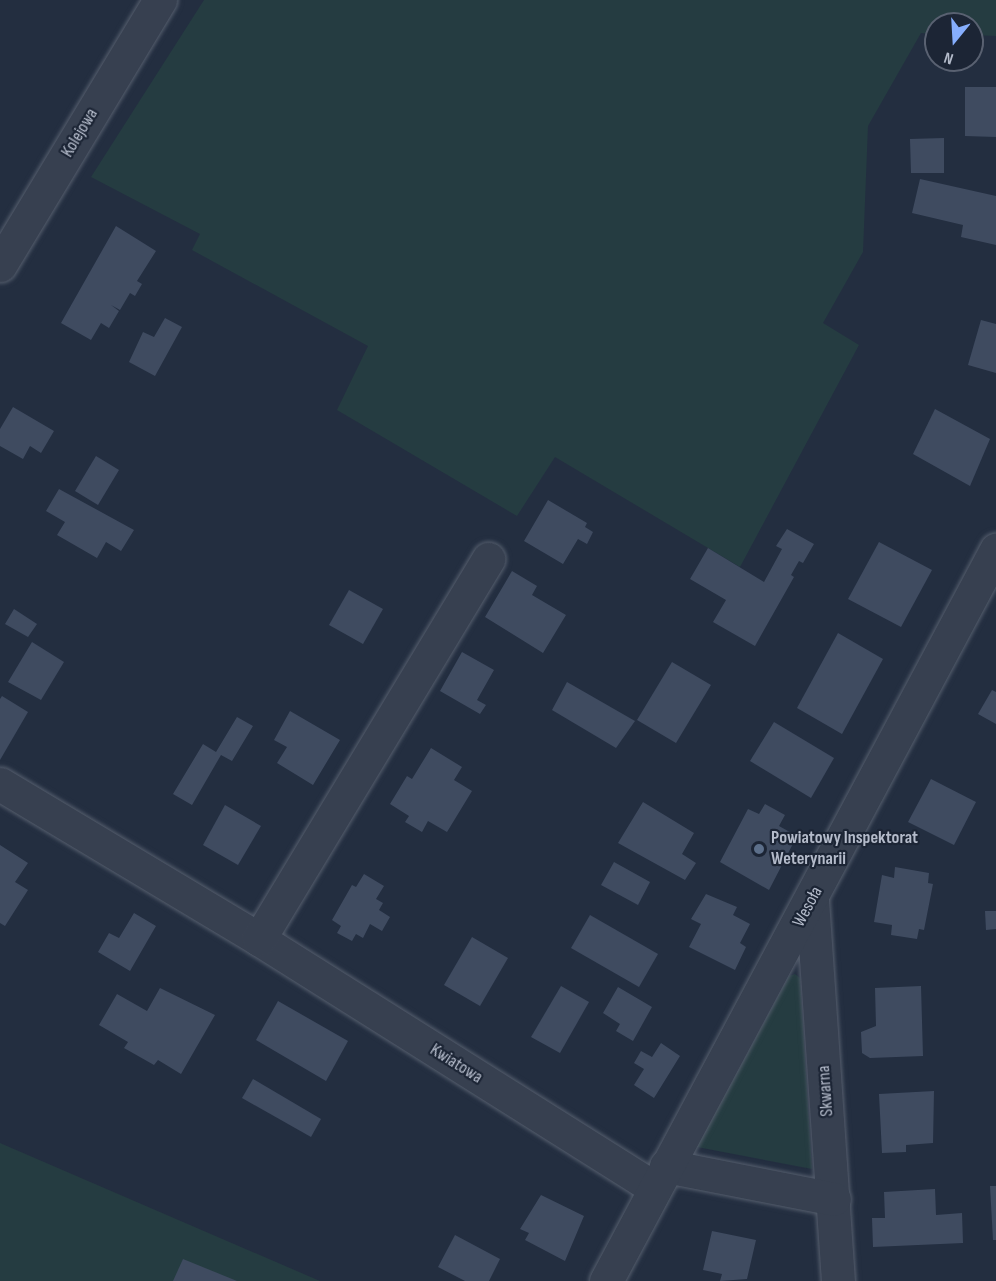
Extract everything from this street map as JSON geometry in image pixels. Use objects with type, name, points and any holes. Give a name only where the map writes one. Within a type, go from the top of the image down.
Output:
[{"type":"street","name":"Kolejowa","points":[[1,260],[160,0]]},
{"type":"street","name":"Wesoła","points":[[606,1281],[660,1177],[812,900],[996,550]]},
{"type":"street","points":[[259,939],[488,559]]},
{"type":"street","name":"Kwiatowa","points":[[0,784],[660,1177]]},
{"type":"street","name":"Skwarna","points":[[812,900],[838,1281]]},
{"type":"street","points":[[660,1177],[834,1199]]},
{"type":"green space","points":[[204,0],[996,0],[996,36],[984,36],[984,12],[924,12],[924,33],[921,33],[868,126],[863,252],[823,323],[859,345],[740,567],[555,457],[517,516],[337,410],[368,346],[192,250],[200,234],[91,177]]},
{"type":"green space","points":[[795,974],[800,978],[812,1169],[697,1147],[789,976]]},
{"type":"green space","points":[[0,1143],[320,1281],[0,1281]]},
{"type":"building","points":[[965,87],[996,87],[996,137],[965,136]]},
{"type":"building","points":[[944,138],[944,173],[911,173],[910,139]]},
{"type":"building","points":[[920,179],[996,196],[996,245],[961,237],[963,225],[912,213]]},
{"type":"building","points":[[116,226],[156,251],[137,281],[142,284],[135,296],[130,293],[120,310],[111,305],[119,311],[109,328],[101,323],[91,340],[61,323]]},
{"type":"building","points":[[165,318],[182,327],[155,376],[129,362],[143,332],[154,337]]},
{"type":"building","points":[[981,320],[996,324],[996,373],[968,365]]},
{"type":"building","points":[[13,407],[54,431],[41,453],[30,446],[23,459],[0,446],[0,429]]},
{"type":"building","points":[[935,409],[990,439],[970,486],[913,454]]},
{"type":"building","points":[[96,456],[119,470],[98,505],[75,491]]},
{"type":"building","points":[[59,489],[134,530],[121,551],[106,542],[97,558],[57,535],[65,522],[46,511]]},
{"type":"building","points":[[548,500],[587,523],[585,527],[593,532],[587,544],[578,539],[563,564],[524,541]]},
{"type":"building","points":[[787,529],[814,544],[803,563],[799,561],[791,575],[794,577],[755,646],[713,622],[726,600],[690,579],[708,548],[764,582],[782,549],[776,546]]},
{"type":"building","points":[[879,542],[932,570],[901,627],[848,599]]},
{"type":"building","points":[[512,571],[537,586],[532,595],[566,615],[543,653],[485,617]]},
{"type":"building","points":[[349,590],[383,609],[363,644],[329,625]]},
{"type":"building","points":[[14,609],[37,624],[28,637],[5,624]]},
{"type":"building","points":[[838,633],[883,659],[842,734],[797,708]]},
{"type":"building","points":[[32,642],[64,662],[41,700],[8,682]]},
{"type":"building","points":[[462,652],[494,670],[477,700],[486,705],[480,714],[440,691]]},
{"type":"building","points":[[672,662],[711,685],[676,743],[637,720]]},
{"type":"building","points":[[567,682],[635,721],[616,748],[552,710]]},
{"type":"building","points":[[992,690],[996,692],[996,724],[978,714]]},
{"type":"building","points":[[2,696],[28,712],[0,760],[0,699]]},
{"type":"building","points":[[290,711],[340,740],[313,785],[277,763],[287,747],[274,740]]},
{"type":"building","points":[[237,717],[253,726],[232,761],[221,755],[192,805],[173,794],[203,744],[216,752]]},
{"type":"building","points":[[774,722],[834,758],[811,798],[750,761]]},
{"type":"building","points":[[431,748],[462,767],[454,780],[472,791],[447,832],[428,821],[422,832],[405,822],[409,816],[390,804],[407,776],[412,779]]},
{"type":"building","points":[[931,779],[976,802],[954,845],[908,822]]},
{"type":"building","points":[[643,802],[694,833],[682,854],[696,863],[685,880],[618,843]]},
{"type":"building","name":"Powiatowy Inspektorat Weterynarii","points":[[765,804],[785,815],[779,826],[797,836],[769,890],[720,862],[748,809],[759,814]]},
{"type":"building","points":[[225,805],[261,826],[238,865],[203,845]]},
{"type":"building","points":[[0,845],[28,863],[15,882],[28,890],[5,926],[0,923]]},
{"type":"building","points":[[614,862],[650,882],[638,905],[601,885]]},
{"type":"building","points":[[895,867],[929,873],[928,883],[933,884],[924,930],[919,929],[917,939],[891,935],[892,925],[874,922],[882,875],[894,878]]},
{"type":"building","points":[[364,874],[384,886],[376,899],[383,903],[379,910],[390,917],[382,931],[370,924],[363,938],[356,934],[352,941],[337,933],[341,926],[332,920],[352,885],[356,887]]},
{"type":"building","points":[[706,894],[737,907],[733,915],[750,924],[740,943],[746,947],[735,970],[689,947],[701,924],[691,919]]},
{"type":"building","points":[[985,911],[996,911],[996,929],[986,930]]},
{"type":"building","points":[[134,913],[156,926],[130,971],[98,952],[109,933],[119,938]]},
{"type":"building","points":[[590,915],[658,954],[639,987],[571,948]]},
{"type":"building","points":[[472,937],[508,958],[480,1006],[444,985]]},
{"type":"building","points":[[561,986],[589,1002],[560,1053],[531,1037]]},
{"type":"building","points":[[921,986],[923,1056],[870,1058],[862,1053],[861,1032],[876,1026],[875,988]]},
{"type":"building","points":[[618,987],[652,1007],[633,1041],[616,1031],[620,1024],[603,1013]]},
{"type":"building","points":[[160,988],[215,1015],[181,1074],[158,1060],[154,1065],[124,1048],[128,1042],[99,1025],[117,994],[147,1011]]},
{"type":"building","points":[[278,1001],[348,1041],[326,1081],[256,1040]]},
{"type":"building","points":[[661,1043],[680,1056],[654,1098],[634,1085],[644,1069],[634,1063],[641,1051],[652,1057]]},
{"type":"building","points":[[253,1079],[321,1119],[311,1137],[242,1098]]},
{"type":"building","points":[[934,1091],[933,1143],[906,1145],[906,1152],[882,1153],[879,1094]]},
{"type":"building","points":[[990,1186],[996,1186],[996,1240],[993,1240]]},
{"type":"building","points":[[935,1189],[936,1215],[962,1213],[963,1243],[873,1247],[872,1218],[885,1218],[884,1192]]},
{"type":"building","points":[[541,1195],[584,1216],[565,1261],[525,1240],[529,1233],[520,1229]]},
{"type":"building","points":[[712,1231],[756,1240],[747,1279],[720,1281],[722,1274],[703,1270]]},
{"type":"building","points":[[455,1235],[500,1259],[489,1281],[465,1281],[438,1267]]},
{"type":"building","points":[[183,1259],[237,1281],[173,1281]]},
{"type":"place","name":"Powiatowy Inspektorat Weterynarii","points":[[759,849]]}]
